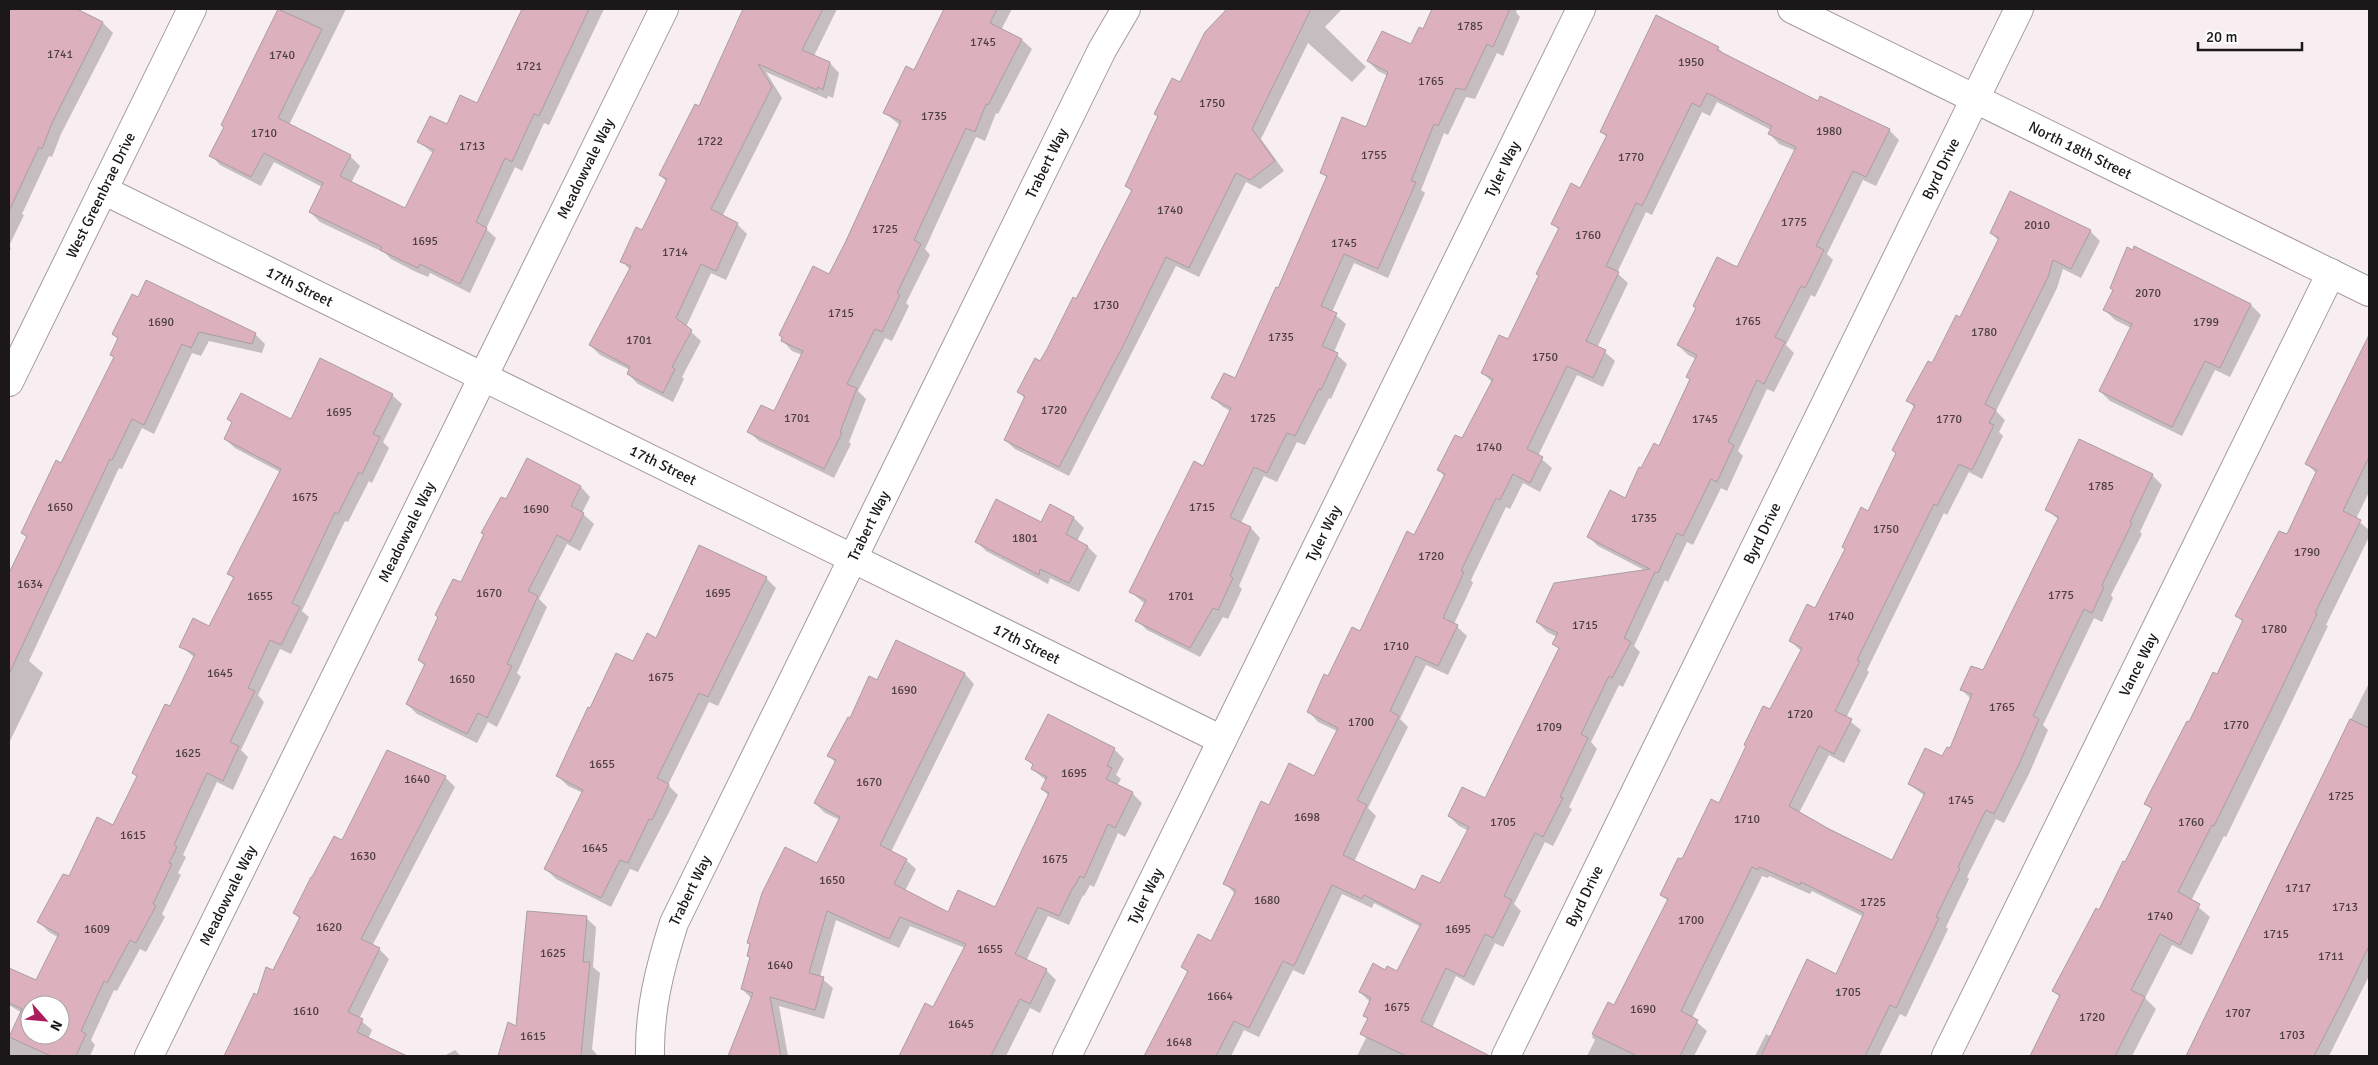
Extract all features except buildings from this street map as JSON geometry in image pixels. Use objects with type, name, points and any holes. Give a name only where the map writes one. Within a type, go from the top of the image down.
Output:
[{"type":"street","name":"West Greenbrae Drive","points":[[9,382],[192,9]]},
{"type":"street","name":"Meadowvale Way","points":[[149,1056],[664,9]]},
{"type":"street","name":"Trabert Way","points":[[650,1056],[649,1032],[658,975],[674,923],[1102,50],[1126,9]]},
{"type":"street","name":"Tyler Way","points":[[1066,1056],[1581,9]]},
{"type":"street","name":"North 18th Street","points":[[1792,9],[2369,292]]},
{"type":"street","name":"Byrd Drive","points":[[1506,1056],[2019,9]]},
{"type":"street","name":"17th Street","points":[[103,190],[1222,740]]},
{"type":"street","name":"Vance Way","points":[[1946,1056],[2331,273]]}]
